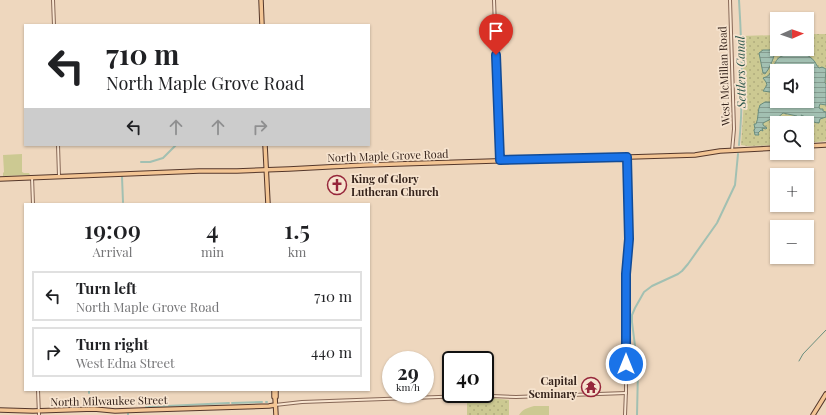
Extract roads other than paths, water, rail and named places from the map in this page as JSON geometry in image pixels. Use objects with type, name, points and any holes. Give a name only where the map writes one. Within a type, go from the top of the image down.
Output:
[{"type":"main road","points":[[261,0],[262,24]]},
{"type":"main road","points":[[814,146],[826,145]]},
{"type":"main road","points":[[265,146],[268,203]]},
{"type":"main road","name":"North Maple Grove Road","points":[[0,179],[500,160],[695,155],[715,152],[770,148]]},
{"type":"main road","points":[[275,391],[276,415]]},
{"type":"main road","points":[[813,415],[826,394]]},
{"type":"main road","name":"North Milwaukee Street","points":[[0,410],[39,413],[94,409],[115,411],[269,406],[275,404]]},
{"type":"street","points":[[53,0],[54,24]]},
{"type":"street","points":[[494,0],[500,160]]},
{"type":"street","name":"West McMillan Road","points":[[730,0],[734,129],[732,151]]},
{"type":"street","points":[[58,146],[59,176]]},
{"type":"street","points":[[625,415],[626,274],[629,239],[627,157]]},
{"type":"street","points":[[32,177],[33,203]]},
{"type":"street","points":[[38,391],[39,413]]},
{"type":"street","name":"North Milwaukee Street","points":[[275,404],[452,397],[516,397],[626,393]]},
{"type":"waterway","name":"Settlers Canal","points":[[739,0],[742,72],[742,109],[739,145]]},
{"type":"waterway","points":[[141,162],[150,162],[163,158],[175,146]]},
{"type":"waterway","name":"Settlers Canal","points":[[637,415],[638,370],[632,315],[644,292],[652,286],[682,271],[717,223],[735,185],[738,154]]},
{"type":"waterway","points":[[122,177],[123,202]]},
{"type":"waterway","points":[[799,361],[803,354],[826,330]]},
{"type":"waterway","points":[[232,403],[262,402]]},
{"type":"waterway","points":[[146,407],[229,403]]},
{"type":"place","name":"King of Glory Lutheran Church","points":[[337,185]]},
{"type":"place","name":"Capital Seminary","points":[[591,387]]}]
